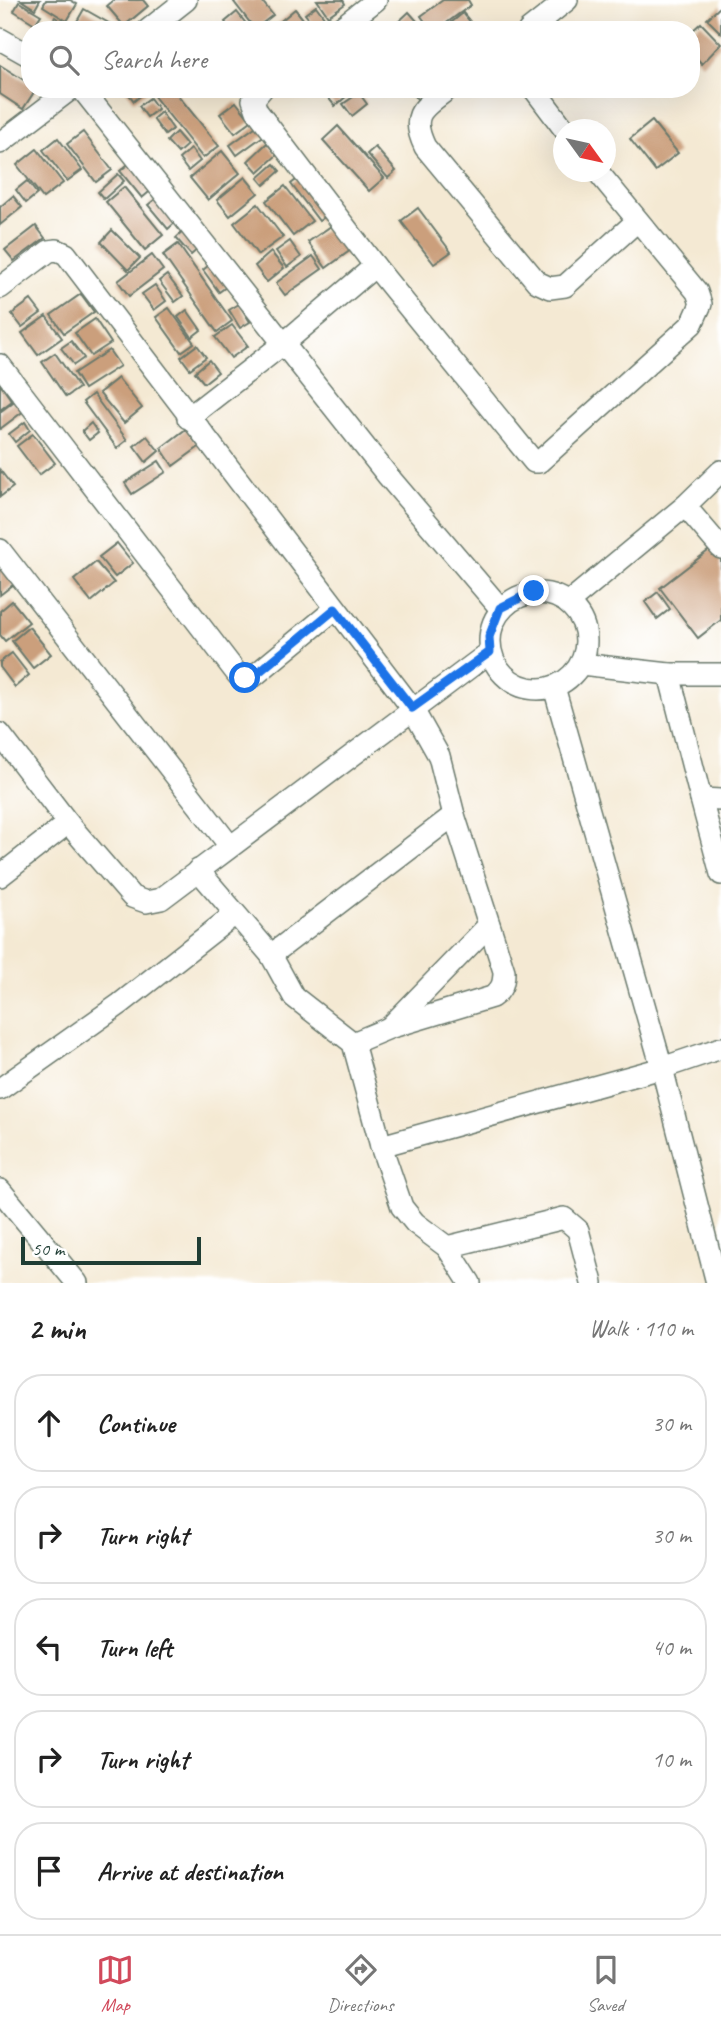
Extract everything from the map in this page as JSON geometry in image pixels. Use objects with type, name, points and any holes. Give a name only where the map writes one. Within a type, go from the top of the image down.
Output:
[{"type":"street","points":[[159,21],[186,0]]},
{"type":"street","points":[[349,21],[376,0]]},
{"type":"street","points":[[541,21],[568,0]]},
{"type":"street","points":[[0,39],[21,51]]},
{"type":"street","points":[[0,143],[59,98]]},
{"type":"street","points":[[89,98],[283,344],[500,608]]},
{"type":"street","points":[[255,98],[254,106],[375,266],[536,463],[692,324],[701,303],[697,292],[606,182]]},
{"type":"street","points":[[437,98],[421,111],[416,121],[425,146],[537,282],[550,288],[565,286],[637,221]]},
{"type":"street","points":[[541,98],[557,119]]},
{"type":"street","points":[[0,288],[49,251],[66,254],[188,418],[412,708],[439,756],[454,815],[504,971],[500,992],[492,997],[388,1028],[353,1043]]},
{"type":"street","points":[[188,418],[283,344],[375,266]]},
{"type":"street","points":[[0,365],[238,675],[245,678],[254,676],[335,609]]},
{"type":"street","points":[[569,602],[685,506],[721,471]]},
{"type":"street","points":[[685,506],[721,548]]},
{"type":"street","points":[[0,551],[230,846]]},
{"type":"street","points":[[534,591],[569,602],[583,620],[587,642],[581,664],[574,674],[554,687],[527,688],[504,676],[490,652],[489,637],[500,608],[534,591]]},
{"type":"street","points":[[1,738],[68,823],[132,897],[146,902],[161,899],[490,652]]},
{"type":"street","points":[[581,664],[669,674],[721,674]]},
{"type":"street","points":[[669,674],[711,799],[721,874]]},
{"type":"street","points":[[554,687],[663,1068],[717,1283]]},
{"type":"street","points":[[271,955],[454,815]]},
{"type":"street","points":[[0,876],[68,823]]},
{"type":"street","points":[[198,870],[271,955],[294,997],[353,1043],[381,1146],[402,1207],[415,1223],[447,1247],[470,1283]]},
{"type":"street","points":[[0,1089],[120,1004],[235,914]]},
{"type":"street","points":[[388,1028],[489,925]]},
{"type":"street","points":[[381,1146],[663,1068],[721,1048]]},
{"type":"street","points":[[0,1190],[77,1283]]},
{"type":"street","points":[[447,1247],[564,1219],[578,1230],[592,1283]]},
{"type":"building","points":[[21,0],[40,0],[35,9]]},
{"type":"building","points":[[46,0],[70,0],[77,4],[67,21],[43,6]]},
{"type":"building","points":[[114,0],[143,0],[148,6],[130,21],[120,21],[107,6]]},
{"type":"building","points":[[261,0],[273,15],[265,21],[249,21],[234,2]]},
{"type":"building","points":[[317,0],[343,0],[345,4],[328,16]]},
{"type":"building","points":[[443,0],[468,0],[471,5],[449,21],[425,21],[421,16]]},
{"type":"building","points":[[19,2],[41,15],[37,21],[30,21],[14,11]]},
{"type":"building","points":[[316,6],[327,21],[311,21],[305,14]]},
{"type":"building","points":[[721,6],[721,33],[707,19]]},
{"type":"building","points":[[84,9],[105,21],[77,21]]},
{"type":"building","points":[[295,9],[305,21],[281,21]]},
{"type":"building","points":[[237,12],[244,21],[226,21]]},
{"type":"building","points":[[409,12],[417,21],[399,21]]},
{"type":"building","points":[[463,13],[470,21],[453,21]]},
{"type":"building","points":[[700,24],[721,44],[702,64],[700,62]]},
{"type":"building","points":[[0,65],[21,78],[21,98],[30,98],[23,109],[0,94]]},
{"type":"building","points":[[150,98],[158,109],[147,117],[139,106]]},
{"type":"building","points":[[155,98],[180,98],[219,146],[203,158]]},
{"type":"building","points":[[328,98],[344,98],[335,106]]},
{"type":"building","points":[[352,98],[363,98],[367,104],[352,116],[343,104]]},
{"type":"building","points":[[416,98],[428,98],[422,105]]},
{"type":"building","points":[[236,102],[251,121],[235,133],[220,114]]},
{"type":"building","points":[[161,112],[173,129],[165,135],[153,119]]},
{"type":"building","points":[[652,121],[678,153],[655,171],[630,139]]},
{"type":"building","points":[[262,122],[269,132],[237,155],[230,145]]},
{"type":"building","points":[[338,126],[384,178],[369,191],[323,140]]},
{"type":"building","points":[[83,132],[112,170],[96,182],[67,144]]},
{"type":"building","points":[[176,132],[187,145],[178,153],[167,141]]},
{"type":"building","points":[[58,138],[82,170],[67,181],[43,150]]},
{"type":"building","points":[[267,143],[277,155],[258,172],[248,161]]},
{"type":"building","points":[[375,147],[396,171],[388,178],[367,154]]},
{"type":"building","points":[[37,149],[63,183],[43,198],[17,165]]},
{"type":"building","points":[[191,149],[200,161],[188,171],[179,159]]},
{"type":"building","points":[[222,151],[240,173],[208,200],[190,178]]},
{"type":"building","points":[[132,161],[155,187],[142,198],[120,171]]},
{"type":"building","points":[[274,164],[280,171],[264,185],[258,178]]},
{"type":"building","points":[[118,174],[124,181],[104,199],[98,192]]},
{"type":"building","points":[[245,177],[258,193],[230,216],[217,200]]},
{"type":"building","points":[[300,177],[327,215],[319,221],[291,184]]},
{"type":"building","points":[[27,181],[37,194],[26,203],[16,190]]},
{"type":"building","points":[[285,186],[312,221],[293,236],[266,201]]},
{"type":"building","points":[[124,187],[163,235],[145,250],[106,202]]},
{"type":"building","points":[[13,196],[22,207],[0,225],[0,207]]},
{"type":"building","points":[[158,197],[178,220],[168,229],[148,205]]},
{"type":"building","points":[[258,204],[283,237],[258,255],[234,223]]},
{"type":"building","points":[[418,208],[451,252],[434,264],[401,221]]},
{"type":"building","points":[[337,222],[355,247],[326,268],[308,242]]},
{"type":"building","points":[[36,226],[45,238],[14,261],[5,250]]},
{"type":"building","points":[[112,230],[140,258],[128,270],[101,242]]},
{"type":"building","points":[[184,231],[199,248],[191,255],[176,238]]},
{"type":"building","points":[[290,241],[301,257],[287,267],[276,251]]},
{"type":"building","points":[[178,244],[232,321],[217,332],[163,255]]},
{"type":"building","points":[[271,252],[284,268],[267,282],[255,266]]},
{"type":"building","points":[[152,255],[163,270],[129,296],[118,281]]},
{"type":"building","points":[[313,256],[322,269],[285,295],[276,283]]},
{"type":"building","points":[[213,262],[230,284],[219,292],[203,270]]},
{"type":"building","points":[[167,275],[183,296],[175,302],[159,281]]},
{"type":"building","points":[[155,285],[166,301],[154,310],[142,294]]},
{"type":"building","points":[[81,294],[94,312],[64,333],[51,315]]},
{"type":"building","points":[[31,300],[41,313],[22,327],[12,314]]},
{"type":"building","points":[[239,304],[250,322],[240,328],[229,310]]},
{"type":"building","points":[[169,308],[194,343],[181,352],[156,317]]},
{"type":"building","points":[[187,310],[201,330],[192,337],[178,317]]},
{"type":"building","points":[[46,316],[62,338],[38,355],[22,333]]},
{"type":"building","points":[[95,319],[111,343],[91,356],[75,333]]},
{"type":"building","points":[[232,325],[248,346],[231,358],[215,337]]},
{"type":"building","points":[[71,341],[84,358],[74,365],[61,348]]},
{"type":"building","points":[[197,345],[206,357],[190,369],[181,357]]},
{"type":"building","points":[[109,350],[120,366],[84,389],[74,373]]},
{"type":"building","points":[[55,353],[79,388],[66,397],[42,362]]},
{"type":"building","points":[[209,360],[218,372],[204,383],[195,372]]},
{"type":"building","points":[[118,378],[142,408],[124,423],[99,393]]},
{"type":"building","points":[[0,384],[12,401],[0,410]]},
{"type":"building","points":[[93,394],[127,440],[117,448],[83,402]]},
{"type":"building","points":[[17,399],[25,410],[0,429],[0,412]]},
{"type":"building","points":[[25,422],[30,430],[15,442],[9,434]]},
{"type":"building","points":[[91,423],[98,433],[89,440],[82,431]]},
{"type":"building","points":[[186,429],[199,447],[173,466],[161,448]]},
{"type":"building","points":[[33,434],[55,463],[39,475],[17,446]]},
{"type":"building","points":[[147,436],[159,451],[146,462],[134,446]]},
{"type":"building","points":[[159,461],[166,472],[132,494],[125,483]]},
{"type":"building","points":[[0,470],[13,487],[0,497]]},
{"type":"building","points":[[117,543],[133,563],[115,577],[99,557]]},
{"type":"building","points":[[712,548],[721,560],[721,620],[698,638],[660,588]]},
{"type":"building","points":[[96,562],[114,583],[91,602],[74,580]]},
{"type":"building","points":[[0,566],[14,584],[0,595]]},
{"type":"building","points":[[658,592],[670,609],[657,619],[645,602]]},
{"type":"building","points":[[12,601],[29,622],[5,641],[0,635],[0,611]]},
{"type":"building","points":[[29,627],[51,654],[33,668],[12,641]]},
{"type":"building","points":[[12,653],[29,675],[15,687],[0,667],[0,662]]},
{"type":"route","points":[[245,678],[254,676],[335,609],[412,708],[490,652],[492,622],[500,608],[534,591]]}]
